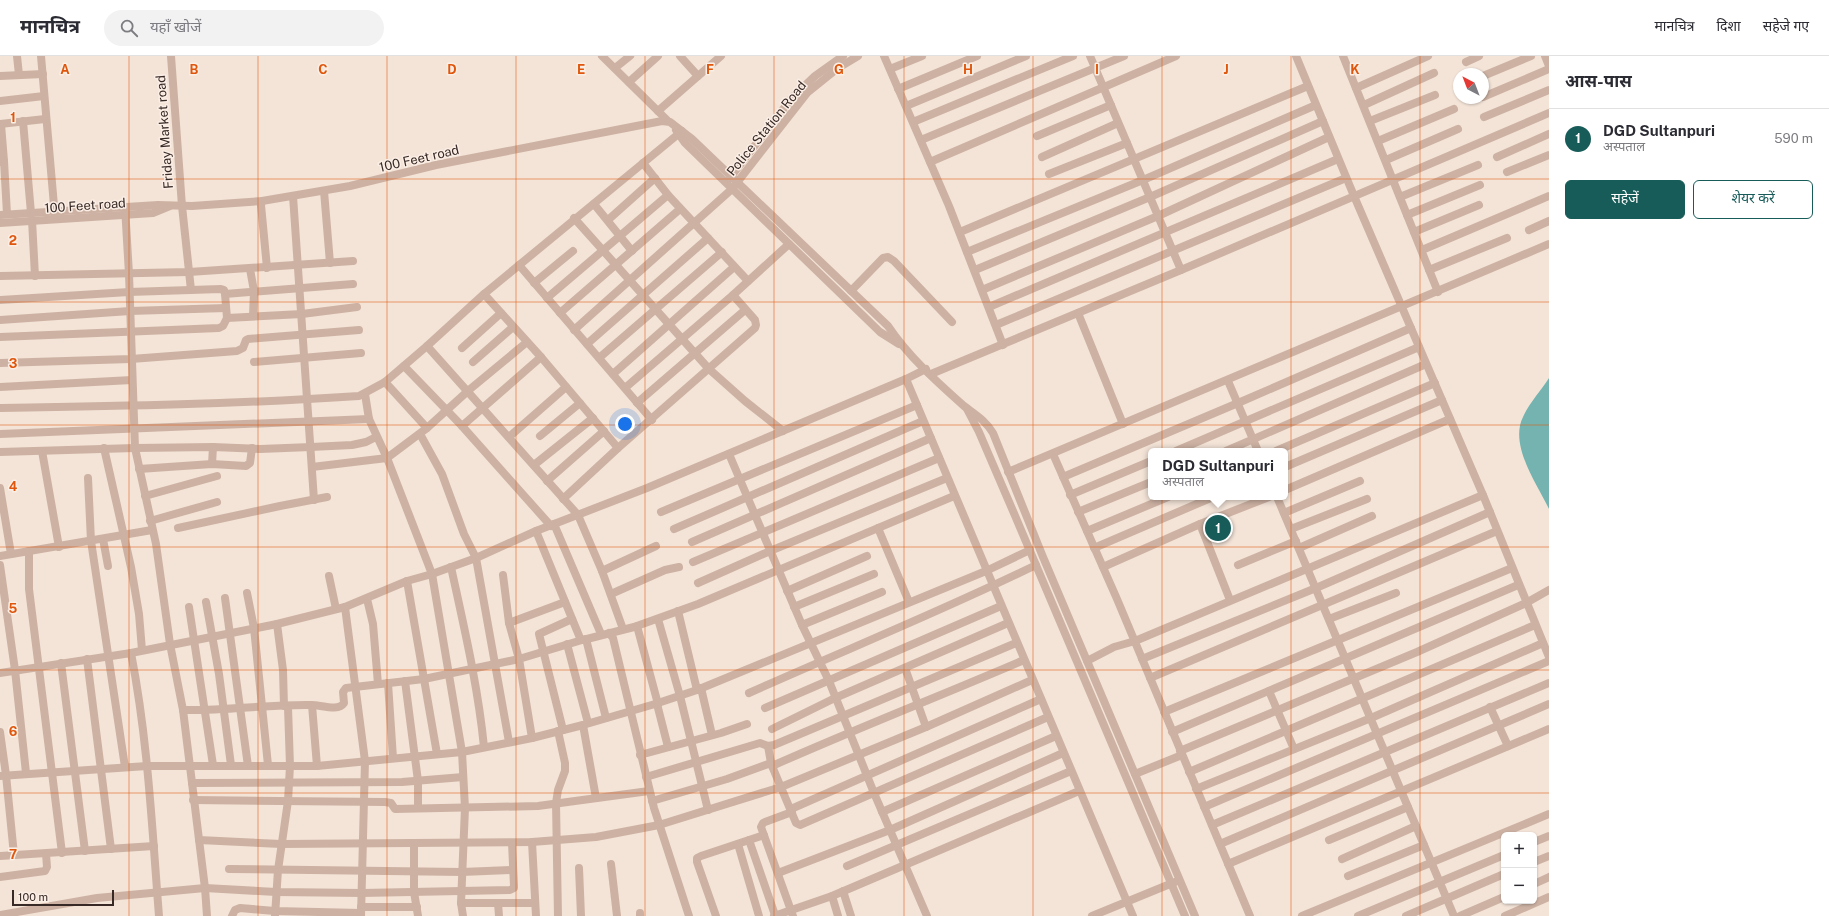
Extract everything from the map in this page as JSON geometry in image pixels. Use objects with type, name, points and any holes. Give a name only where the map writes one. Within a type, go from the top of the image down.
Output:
[{"type":"street","points":[[17,56],[19,75]]},
{"type":"street","points":[[41,56],[45,119],[55,215]]},
{"type":"street","name":"Friday Market road","points":[[171,56],[182,206],[192,290]]},
{"type":"street","points":[[602,56],[616,68],[680,133],[685,143],[732,183],[851,291],[888,326],[902,346],[965,406],[982,418],[993,433],[1087,661],[1195,916]]},
{"type":"street","points":[[616,68],[630,56]]},
{"type":"street","points":[[629,82],[658,56]]},
{"type":"street","points":[[680,56],[698,76]]},
{"type":"street","points":[[658,111],[721,56]]},
{"type":"street","name":"Police Station Road","points":[[732,183],[791,100],[815,76],[843,56]]},
{"type":"street","name":"Police Station Road","points":[[732,183],[807,93],[838,68],[858,56]]},
{"type":"street","points":[[884,56],[960,232],[1004,345]]},
{"type":"street","points":[[890,69],[922,56]]},
{"type":"street","points":[[898,89],[977,56]]},
{"type":"street","points":[[906,106],[1026,56]]},
{"type":"street","points":[[913,122],[1073,56]]},
{"type":"street","points":[[1090,56],[1181,270]]},
{"type":"street","points":[[921,140],[1124,56]]},
{"type":"street","points":[[930,162],[1176,56]]},
{"type":"street","points":[[1296,56],[1346,178],[1490,512],[1518,585],[1549,657]]},
{"type":"street","points":[[1343,56],[1438,292]]},
{"type":"street","points":[[1356,88],[1428,56]]},
{"type":"street","points":[[1466,62],[1479,56]]},
{"type":"street","points":[[1489,74],[1531,56]]},
{"type":"street","points":[[1545,56],[1549,66]]},
{"type":"street","points":[[1489,94],[1549,69]]},
{"type":"street","points":[[1364,106],[1434,73]]},
{"type":"street","points":[[0,76],[43,74]]},
{"type":"street","points":[[960,232],[1308,86]]},
{"type":"street","points":[[1484,117],[1549,90]]},
{"type":"street","points":[[1370,121],[1435,95]]},
{"type":"street","points":[[0,101],[44,96]]},
{"type":"street","points":[[1037,136],[1111,105]]},
{"type":"street","points":[[967,252],[1143,180],[1316,105]]},
{"type":"street","points":[[1378,141],[1454,109]]},
{"type":"street","points":[[0,673],[131,653],[195,639],[277,624],[340,608],[367,599],[407,581],[432,574],[476,558],[536,531],[729,454],[906,379],[1004,345],[1549,113]]},
{"type":"street","points":[[4,215],[1,124],[45,119]]},
{"type":"street","name":"100 Feet road","points":[[0,223],[31,217],[125,210],[158,205],[182,206],[262,201],[350,186],[436,165],[668,121]]},
{"type":"street","points":[[974,270],[1150,197],[1323,121]]},
{"type":"street","points":[[23,122],[35,276]]},
{"type":"street","points":[[1042,156],[1118,123]]},
{"type":"street","points":[[1386,160],[1458,129]]},
{"type":"street","points":[[0,408],[133,406],[307,400],[359,396],[365,394],[385,382],[518,265],[680,133]]},
{"type":"street","points":[[1497,157],[1549,134]]},
{"type":"street","points":[[982,290],[1158,216],[1329,137]]},
{"type":"street","points":[[1049,174],[1127,143]]},
{"type":"street","points":[[1507,172],[1549,155]]},
{"type":"street","points":[[989,307],[1338,159]]},
{"type":"street","points":[[643,163],[680,209],[748,281]]},
{"type":"street","points":[[1400,197],[1478,165]]},
{"type":"street","points":[[608,220],[655,178]]},
{"type":"street","points":[[996,325],[1346,178]]},
{"type":"street","points":[[574,330],[694,224],[732,183]]},
{"type":"street","points":[[732,183],[789,244],[880,332],[902,346]]},
{"type":"street","points":[[1407,215],[1480,185]]},
{"type":"street","points":[[324,191],[330,263]]},
{"type":"street","points":[[547,298],[668,194]]},
{"type":"street","points":[[292,196],[302,314],[314,500]]},
{"type":"street","points":[[1422,250],[1549,196]]},
{"type":"street","points":[[262,201],[261,205],[267,268]]},
{"type":"street","points":[[594,204],[632,251]]},
{"type":"street","points":[[1414,232],[1479,205]]},
{"type":"street","points":[[560,313],[680,209]]},
{"type":"street","points":[[125,210],[129,274],[134,448],[152,530],[170,644],[183,710],[205,888],[207,916]]},
{"type":"street","name":"100 Feet road","points":[[4,215],[31,217]]},
{"type":"street","points":[[574,218],[710,369],[745,401],[783,431]]},
{"type":"street","points":[[1529,230],[1549,221]]},
{"type":"street","points":[[587,344],[708,238]]},
{"type":"street","points":[[1429,270],[1507,238]]},
{"type":"street","points":[[625,388],[733,295],[789,244]]},
{"type":"street","points":[[1008,472],[1054,454],[1549,244]]},
{"type":"street","points":[[534,283],[572,251]]},
{"type":"street","points":[[599,358],[722,252]]},
{"type":"street","points":[[851,291],[883,258],[888,257],[894,261],[952,322]]},
{"type":"street","points":[[0,276],[189,272],[297,266],[353,261]]},
{"type":"street","points":[[518,265],[652,420]]},
{"type":"street","points":[[613,374],[734,267]]},
{"type":"street","points":[[250,269],[254,291],[253,316]]},
{"type":"street","points":[[225,294],[353,284]]},
{"type":"street","points":[[0,300],[129,292],[221,289],[224,290],[225,294],[227,318],[223,326],[218,328],[0,337]]},
{"type":"street","points":[[484,294],[541,357],[618,448]]},
{"type":"street","points":[[563,499],[618,448],[652,420],[755,328],[755,320],[733,295]]},
{"type":"street","points":[[227,318],[302,314],[357,307]]},
{"type":"street","points":[[0,320],[130,311],[226,308]]},
{"type":"street","points":[[637,403],[745,310]]},
{"type":"street","points":[[462,348],[501,313]]},
{"type":"street","points":[[1078,313],[1123,424]]},
{"type":"street","points":[[473,362],[513,327]]},
{"type":"street","points":[[1063,477],[1410,328]]},
{"type":"street","points":[[0,363],[131,359],[237,351],[244,348],[247,339],[359,330]]},
{"type":"street","points":[[312,467],[387,458],[420,434],[468,390],[526,342]]},
{"type":"street","points":[[427,346],[468,390],[578,515],[602,570],[623,629]]},
{"type":"street","points":[[1183,448],[1419,347]]},
{"type":"street","points":[[254,362],[361,354]]},
{"type":"street","points":[[462,426],[541,357]]},
{"type":"street","points":[[1233,448],[1426,364]]},
{"type":"street","points":[[404,366],[462,426],[552,525],[601,634]]},
{"type":"street","points":[[906,379],[1040,700],[1133,916]]},
{"type":"street","points":[[0,387],[132,380]]},
{"type":"street","points":[[1228,380],[1257,448]]},
{"type":"street","points":[[385,382],[427,428]]},
{"type":"street","points":[[1283,448],[1435,384]]},
{"type":"street","points":[[509,437],[566,387]]},
{"type":"street","points":[[365,394],[369,419],[387,458],[432,574],[450,673],[462,752],[465,808],[462,844],[462,916]]},
{"type":"street","points":[[1288,466],[1442,400]]},
{"type":"street","points":[[540,436],[580,403]]},
{"type":"street","points":[[661,512],[739,478],[917,405]]},
{"type":"street","points":[[965,406],[979,432],[1030,550],[1185,916]]},
{"type":"street","points":[[534,466],[593,418]]},
{"type":"street","points":[[0,434],[369,419]]},
{"type":"street","points":[[1288,489],[1450,419]]},
{"type":"street","points":[[674,529],[923,421]]},
{"type":"street","points":[[547,481],[604,431]]},
{"type":"street","points":[[420,434],[442,474],[464,534],[476,558],[509,742]]},
{"type":"street","points":[[0,452],[104,448],[311,447],[352,445],[366,442],[376,437]]},
{"type":"street","points":[[692,542],[930,438]]},
{"type":"street","points":[[212,464],[213,447]]},
{"type":"street","points":[[104,448],[124,535],[139,614],[142,650]]},
{"type":"street","points":[[139,469],[212,464],[246,466],[250,463],[252,448]]},
{"type":"street","points":[[42,451],[59,547]]},
{"type":"street","points":[[729,454],[794,607],[829,681],[842,717],[927,916]]},
{"type":"street","points":[[1054,454],[1070,495],[1135,641],[1250,916]]},
{"type":"street","points":[[693,562],[939,458]]},
{"type":"street","points":[[1070,495],[1148,462]]},
{"type":"street","points":[[145,496],[217,476]]},
{"type":"street","points":[[88,478],[91,541],[110,656],[125,767]]},
{"type":"street","points":[[698,583],[770,551],[947,478]]},
{"type":"street","points":[[1284,513],[1360,481]]},
{"type":"street","points":[[1078,512],[1148,483]]},
{"type":"street","points":[[0,489],[11,554]]},
{"type":"street","points":[[183,710],[205,711],[262,706],[312,705],[338,708],[344,703],[344,690],[356,687],[424,679],[494,664],[601,634],[637,626],[678,611],[954,496]]},
{"type":"street","points":[[1087,661],[1114,647],[1135,641],[1230,600],[1483,496]]},
{"type":"street","points":[[178,528],[327,497]]},
{"type":"street","points":[[1291,529],[1367,498]]},
{"type":"street","points":[[1087,531],[1161,500]]},
{"type":"street","points":[[1094,548],[1206,500]]},
{"type":"street","points":[[1103,567],[1200,524],[1261,500]]},
{"type":"street","points":[[1279,500],[1454,916]]},
{"type":"street","points":[[150,521],[217,502]]},
{"type":"street","points":[[1142,659],[1316,588],[1490,512]]},
{"type":"street","points":[[1238,565],[1298,545],[1372,516]]},
{"type":"street","points":[[1200,524],[1230,600]]},
{"type":"street","points":[[878,528],[909,602]]},
{"type":"street","points":[[0,556],[152,530]]},
{"type":"street","points":[[536,531],[572,619],[584,639],[606,718]]},
{"type":"street","points":[[1150,678],[1497,531]]},
{"type":"street","points":[[103,539],[108,566]]},
{"type":"street","points":[[602,570],[656,546]]},
{"type":"street","points":[[3,776],[52,771],[147,766],[317,766],[462,752],[532,738],[630,712],[699,689],[986,570],[1030,550]]},
{"type":"street","points":[[29,551],[29,589],[37,667],[62,853]]},
{"type":"street","points":[[787,591],[867,556]]},
{"type":"street","points":[[0,565],[15,670],[26,774]]},
{"type":"street","points":[[749,693],[820,661],[885,635],[1036,565]]},
{"type":"street","points":[[611,594],[665,570],[679,566]]},
{"type":"street","points":[[451,567],[473,668],[480,708],[484,747]]},
{"type":"street","points":[[1164,712],[1512,568]]},
{"type":"street","points":[[794,607],[874,574]]},
{"type":"street","points":[[503,575],[509,623],[519,658],[532,738]]},
{"type":"street","points":[[329,576],[340,608],[356,687],[365,761],[361,912]]},
{"type":"street","points":[[407,581],[437,754]]},
{"type":"street","points":[[1172,732],[1518,585]]},
{"type":"street","points":[[1135,774],[1526,603],[1549,590]]},
{"type":"street","points":[[802,625],[882,592]]},
{"type":"street","points":[[247,593],[254,628],[268,765]]},
{"type":"street","points":[[1329,619],[1396,593]]},
{"type":"street","points":[[225,598],[248,766]]},
{"type":"street","points":[[367,599],[373,624],[378,684]]},
{"type":"street","points":[[206,602],[213,636],[231,765]]},
{"type":"street","points":[[509,623],[565,602]]},
{"type":"street","points":[[765,708],[1001,606]]},
{"type":"street","points":[[189,607],[213,765]]},
{"type":"street","points":[[678,611],[712,736]]},
{"type":"street","points":[[558,916],[558,840],[556,803],[558,790],[565,772],[565,763],[560,730],[540,634],[572,619]]},
{"type":"street","points":[[658,619],[680,696],[701,787],[708,810]]},
{"type":"street","points":[[772,729],[835,698],[1008,623]]},
{"type":"street","points":[[275,914],[278,870],[288,801],[290,766],[283,670],[277,624]]},
{"type":"street","points":[[1189,772],[1535,625]]},
{"type":"street","points":[[637,626],[668,747]]},
{"type":"street","points":[[609,633],[613,638],[649,791],[689,916]]},
{"type":"street","points":[[646,778],[696,764],[760,743],[768,746],[842,717],[1016,643]]},
{"type":"street","points":[[1196,789],[1371,718],[1543,643]]},
{"type":"street","points":[[568,644],[586,724],[596,798]]},
{"type":"street","points":[[131,653],[138,688],[147,766],[159,916]]},
{"type":"street","points":[[87,659],[111,849]]},
{"type":"street","points":[[652,801],[771,765],[849,732],[917,706],[1024,660]]},
{"type":"street","points":[[1204,807],[1549,661]]},
{"type":"street","points":[[61,663],[86,851]]},
{"type":"street","points":[[905,668],[917,706],[926,727]]},
{"type":"street","points":[[199,840],[281,844],[512,843],[596,837],[659,825],[781,787],[926,727],[1032,680]]},
{"type":"street","points":[[405,681],[418,781],[418,807]]},
{"type":"street","points":[[388,683],[393,758]]},
{"type":"street","points":[[1212,825],[1384,751],[1549,683]]},
{"type":"street","points":[[1269,691],[1294,749]]},
{"type":"street","points":[[792,912],[761,827],[762,823],[1040,700]]},
{"type":"street","points":[[1220,844],[1549,704]]},
{"type":"street","points":[[312,705],[317,766]]},
{"type":"street","points":[[1490,707],[1508,746]]},
{"type":"street","points":[[768,746],[771,765],[796,823],[800,825],[1048,717]]},
{"type":"street","points":[[640,755],[712,736],[748,724]]},
{"type":"street","points":[[1228,864],[1549,729]]},
{"type":"street","points":[[0,732],[3,776],[14,855]]},
{"type":"street","points":[[882,812],[1056,736]]},
{"type":"street","points":[[778,873],[890,830],[1063,753]]},
{"type":"street","points":[[847,866],[1071,771]]},
{"type":"street","points":[[192,783],[418,781],[463,777]]},
{"type":"street","points":[[193,800],[388,802],[395,809],[418,807],[465,808],[538,806],[649,791]]},
{"type":"street","points":[[749,840],[774,916],[792,912],[832,896],[1079,791]]},
{"type":"street","points":[[1329,840],[1408,807]]},
{"type":"street","points":[[1302,916],[1549,814]]},
{"type":"street","points":[[1342,859],[1416,826]]},
{"type":"street","points":[[716,916],[697,862],[697,858],[764,835]]},
{"type":"street","points":[[1537,841],[1549,836]]},
{"type":"street","points":[[532,842],[536,916]]},
{"type":"street","points":[[0,915],[97,898],[205,888],[276,892],[362,893],[510,890],[514,888],[512,843]]},
{"type":"street","points":[[414,844],[414,892],[418,916]]},
{"type":"street","points":[[738,844],[759,916]]},
{"type":"street","points":[[0,856],[154,846]]},
{"type":"street","points":[[1348,876],[1424,846]]},
{"type":"street","points":[[0,877],[45,871],[48,867],[46,854]]},
{"type":"street","points":[[1358,916],[1501,856]]},
{"type":"street","points":[[1537,861],[1549,856]]},
{"type":"street","points":[[611,864],[617,916]]},
{"type":"street","points":[[579,868],[581,916]]},
{"type":"street","points":[[229,869],[414,872],[513,870]]},
{"type":"street","points":[[1406,916],[1501,875]]},
{"type":"street","points":[[1537,883],[1549,878]]},
{"type":"street","points":[[1092,916],[1180,880]]},
{"type":"street","points":[[843,891],[851,916]]},
{"type":"street","points":[[832,896],[838,916]]},
{"type":"street","points":[[1505,916],[1549,897]]},
{"type":"street","points":[[1460,916],[1501,898]]},
{"type":"street","points":[[461,903],[535,903]]},
{"type":"street","points":[[498,903],[499,916]]},
{"type":"street","points":[[232,916],[235,910],[240,908],[275,914],[361,912],[417,907]]},
{"type":"water","points":[[1549,378],[1549,509],[1526,464],[1519,440],[1523,417],[1528,407]]},
{"type":"place","name":"DGD Sultanpuri","points":[[1218,528]]}]
